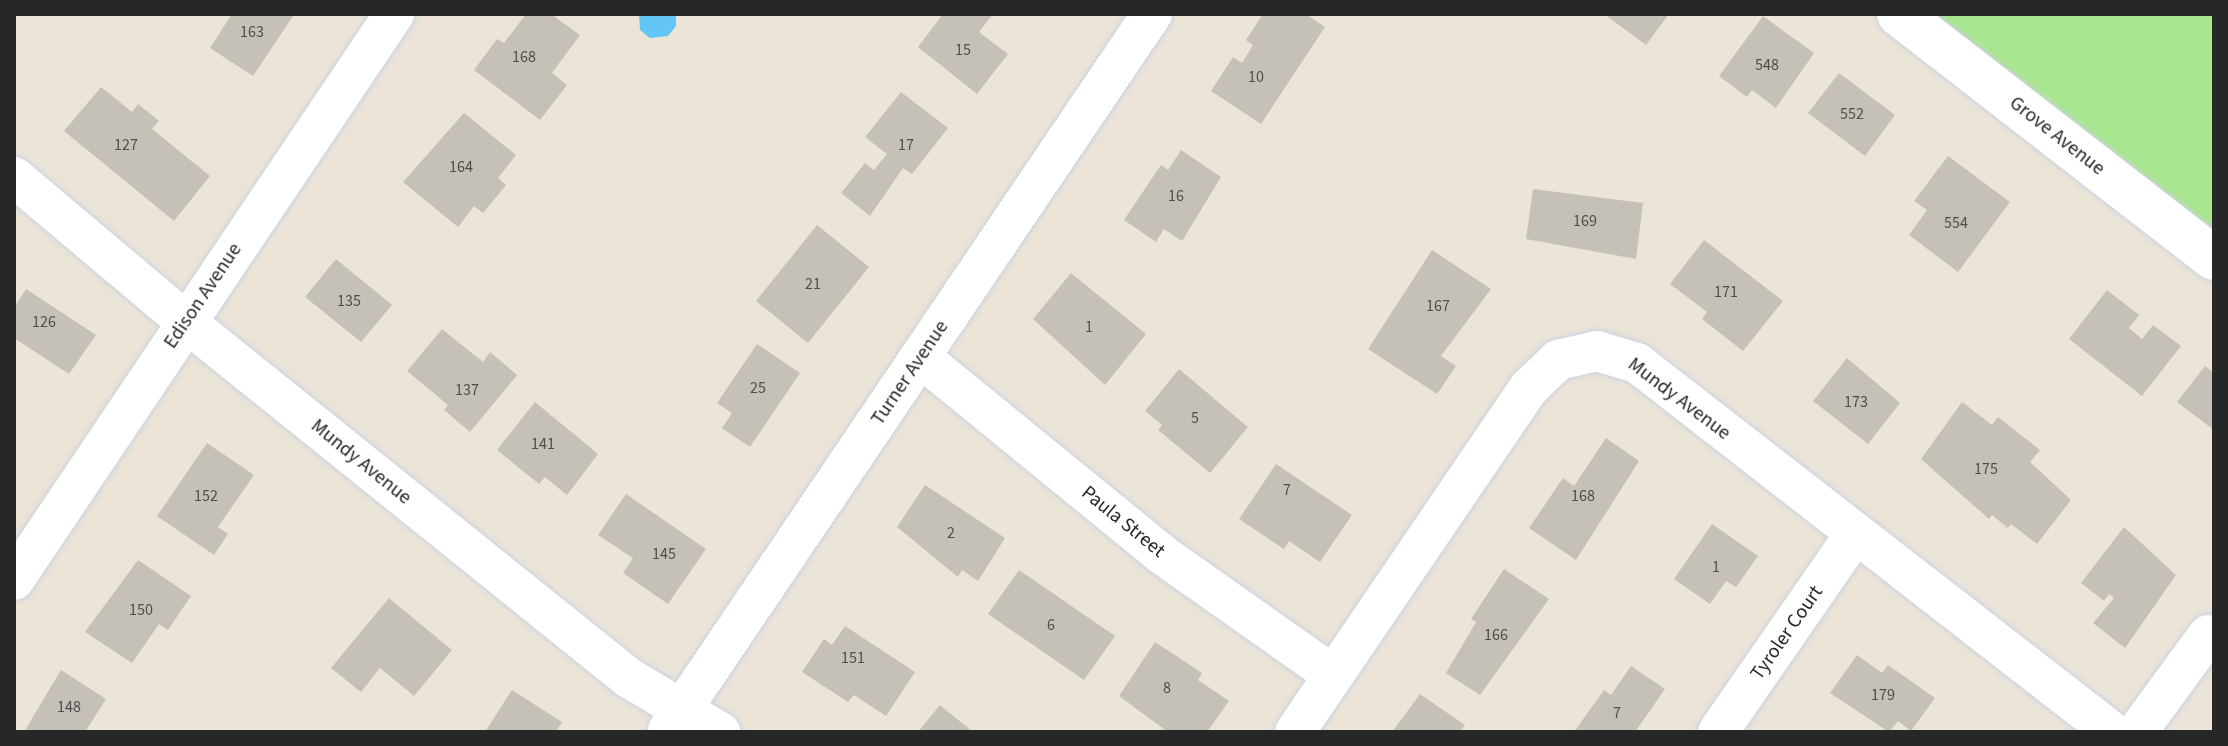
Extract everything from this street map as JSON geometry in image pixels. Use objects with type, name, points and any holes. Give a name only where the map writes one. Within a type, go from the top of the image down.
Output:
[{"type":"street","name":"Edison Avenue","points":[[14,580],[394,14]]},
{"type":"street","name":"Turner Avenue","points":[[674,721],[1152,14]]},
{"type":"street","name":"Grove Avenue","points":[[1899,14],[2214,258]]},
{"type":"street","name":"Mundy Avenue","points":[[14,177],[186,322],[629,678],[674,721],[720,732]]},
{"type":"street","name":"Mundy Avenue","points":[[1295,732],[1528,389],[1558,360],[1577,353],[1597,351],[1637,363],[2112,732]]},
{"type":"street","name":"Paula Street","points":[[920,357],[1160,553],[1333,675]]},
{"type":"street","name":"Tyroler Court","points":[[1718,732],[1855,534]]},
{"type":"street","points":[[2137,732],[2208,635]]},
{"type":"green space","points":[[1935,14],[2214,14],[2214,249]]},
{"type":"water","points":[[639,14],[676,14],[676,26],[668,36],[650,38],[640,30]]},
{"type":"building","points":[[232,14],[293,16],[253,76],[210,48]]},
{"type":"building","points":[[526,14],[551,14],[580,35],[552,73],[567,85],[540,120],[474,70],[497,39],[504,43]]},
{"type":"building","points":[[943,14],[993,14],[979,32],[1008,54],[977,94],[918,47]]},
{"type":"building","points":[[1263,14],[1306,14],[1325,27],[1261,124],[1211,91],[1233,57],[1242,63],[1253,45],[1246,40]]},
{"type":"building","points":[[1604,14],[1669,14],[1646,45]]},
{"type":"building","points":[[1763,16],[1814,53],[1776,108],[1752,90],[1747,97],[1719,76]]},
{"type":"building","points":[[1839,73],[1895,115],[1865,156],[1808,113]]},
{"type":"building","points":[[101,87],[132,112],[138,104],[159,121],[152,129],[210,176],[174,221],[64,131]]},
{"type":"building","points":[[901,92],[948,128],[912,174],[903,168],[870,216],[841,193],[865,163],[874,170],[887,154],[865,137]]},
{"type":"building","points":[[464,113],[516,155],[498,178],[506,185],[483,213],[474,206],[458,227],[403,182]]},
{"type":"building","points":[[1181,150],[1221,177],[1182,241],[1164,229],[1156,242],[1124,220],[1161,165],[1168,170]]},
{"type":"building","points":[[1948,156],[2010,202],[1958,272],[1909,235],[1927,210],[1914,201]]},
{"type":"building","points":[[1533,189],[1643,203],[1636,259],[1526,239]]},
{"type":"building","points":[[817,225],[869,267],[808,343],[756,301]]},
{"type":"building","points":[[1704,240],[1783,301],[1743,351],[1702,319],[1707,312],[1670,284]]},
{"type":"building","points":[[1432,250],[1491,289],[1441,356],[1456,366],[1437,394],[1368,349]]},
{"type":"building","points":[[336,259],[392,305],[361,342],[305,297]]},
{"type":"building","points":[[1071,273],[1146,334],[1105,385],[1033,319]]},
{"type":"building","points":[[26,289],[96,335],[69,374],[14,338],[14,308]]},
{"type":"building","points":[[2107,290],[2139,315],[2129,328],[2142,339],[2153,325],[2181,346],[2142,396],[2069,339]]},
{"type":"building","points":[[442,329],[483,362],[490,352],[517,375],[470,432],[444,410],[448,405],[407,371]]},
{"type":"building","points":[[757,344],[800,373],[750,447],[722,428],[732,413],[717,403]]},
{"type":"building","points":[[1847,358],[1900,403],[1868,444],[1813,401]]},
{"type":"building","points":[[2205,366],[2214,373],[2214,430],[2177,402]]},
{"type":"building","points":[[1179,369],[1248,427],[1210,473],[1158,430],[1162,425],[1145,411]]},
{"type":"building","points":[[535,402],[598,454],[567,495],[545,477],[539,484],[497,450]]},
{"type":"building","points":[[1962,402],[1992,425],[1998,417],[2040,450],[2030,462],[2071,500],[2037,544],[2011,524],[2008,528],[1992,515],[1989,519],[1921,459]]},
{"type":"building","points":[[1606,438],[1639,461],[1576,560],[1529,528],[1563,478],[1574,486]]},
{"type":"building","points":[[207,443],[254,475],[218,527],[228,534],[214,555],[157,516]]},
{"type":"building","points":[[1276,464],[1352,515],[1320,562],[1289,541],[1284,549],[1239,519]]},
{"type":"building","points":[[925,485],[1005,538],[978,581],[962,570],[958,577],[897,527]]},
{"type":"building","points":[[626,494],[706,549],[668,604],[623,573],[633,558],[598,535]]},
{"type":"building","points":[[1712,524],[1758,556],[1736,587],[1726,581],[1710,604],[1674,579]]},
{"type":"building","points":[[2124,527],[2176,575],[2125,648],[2093,623],[2114,598],[2109,594],[2104,601],[2081,583]]},
{"type":"building","points":[[138,560],[191,596],[168,630],[159,624],[132,663],[85,632]]},
{"type":"building","points":[[1504,569],[1549,599],[1480,695],[1446,673],[1476,622],[1471,619]]},
{"type":"building","points":[[1019,570],[1115,636],[1084,680],[988,614]]},
{"type":"building","points":[[389,598],[452,650],[414,696],[380,668],[361,692],[331,668]]},
{"type":"building","points":[[845,626],[915,672],[886,716],[854,695],[848,702],[802,672],[824,639],[832,645]]},
{"type":"building","points":[[1155,642],[1202,673],[1198,680],[1229,701],[1207,732],[1168,732],[1119,696]]},
{"type":"building","points":[[1857,655],[1882,673],[1888,665],[1935,698],[1911,731],[1898,721],[1889,732],[1830,693]]},
{"type":"building","points":[[1631,666],[1665,689],[1635,732],[1574,732],[1604,690],[1611,695]]},
{"type":"building","points":[[61,670],[106,699],[85,732],[24,732]]},
{"type":"building","points":[[512,690],[562,722],[556,732],[485,732]]},
{"type":"building","points":[[1420,694],[1465,725],[1460,732],[1392,732]]},
{"type":"building","points":[[940,705],[973,732],[918,732]]}]
